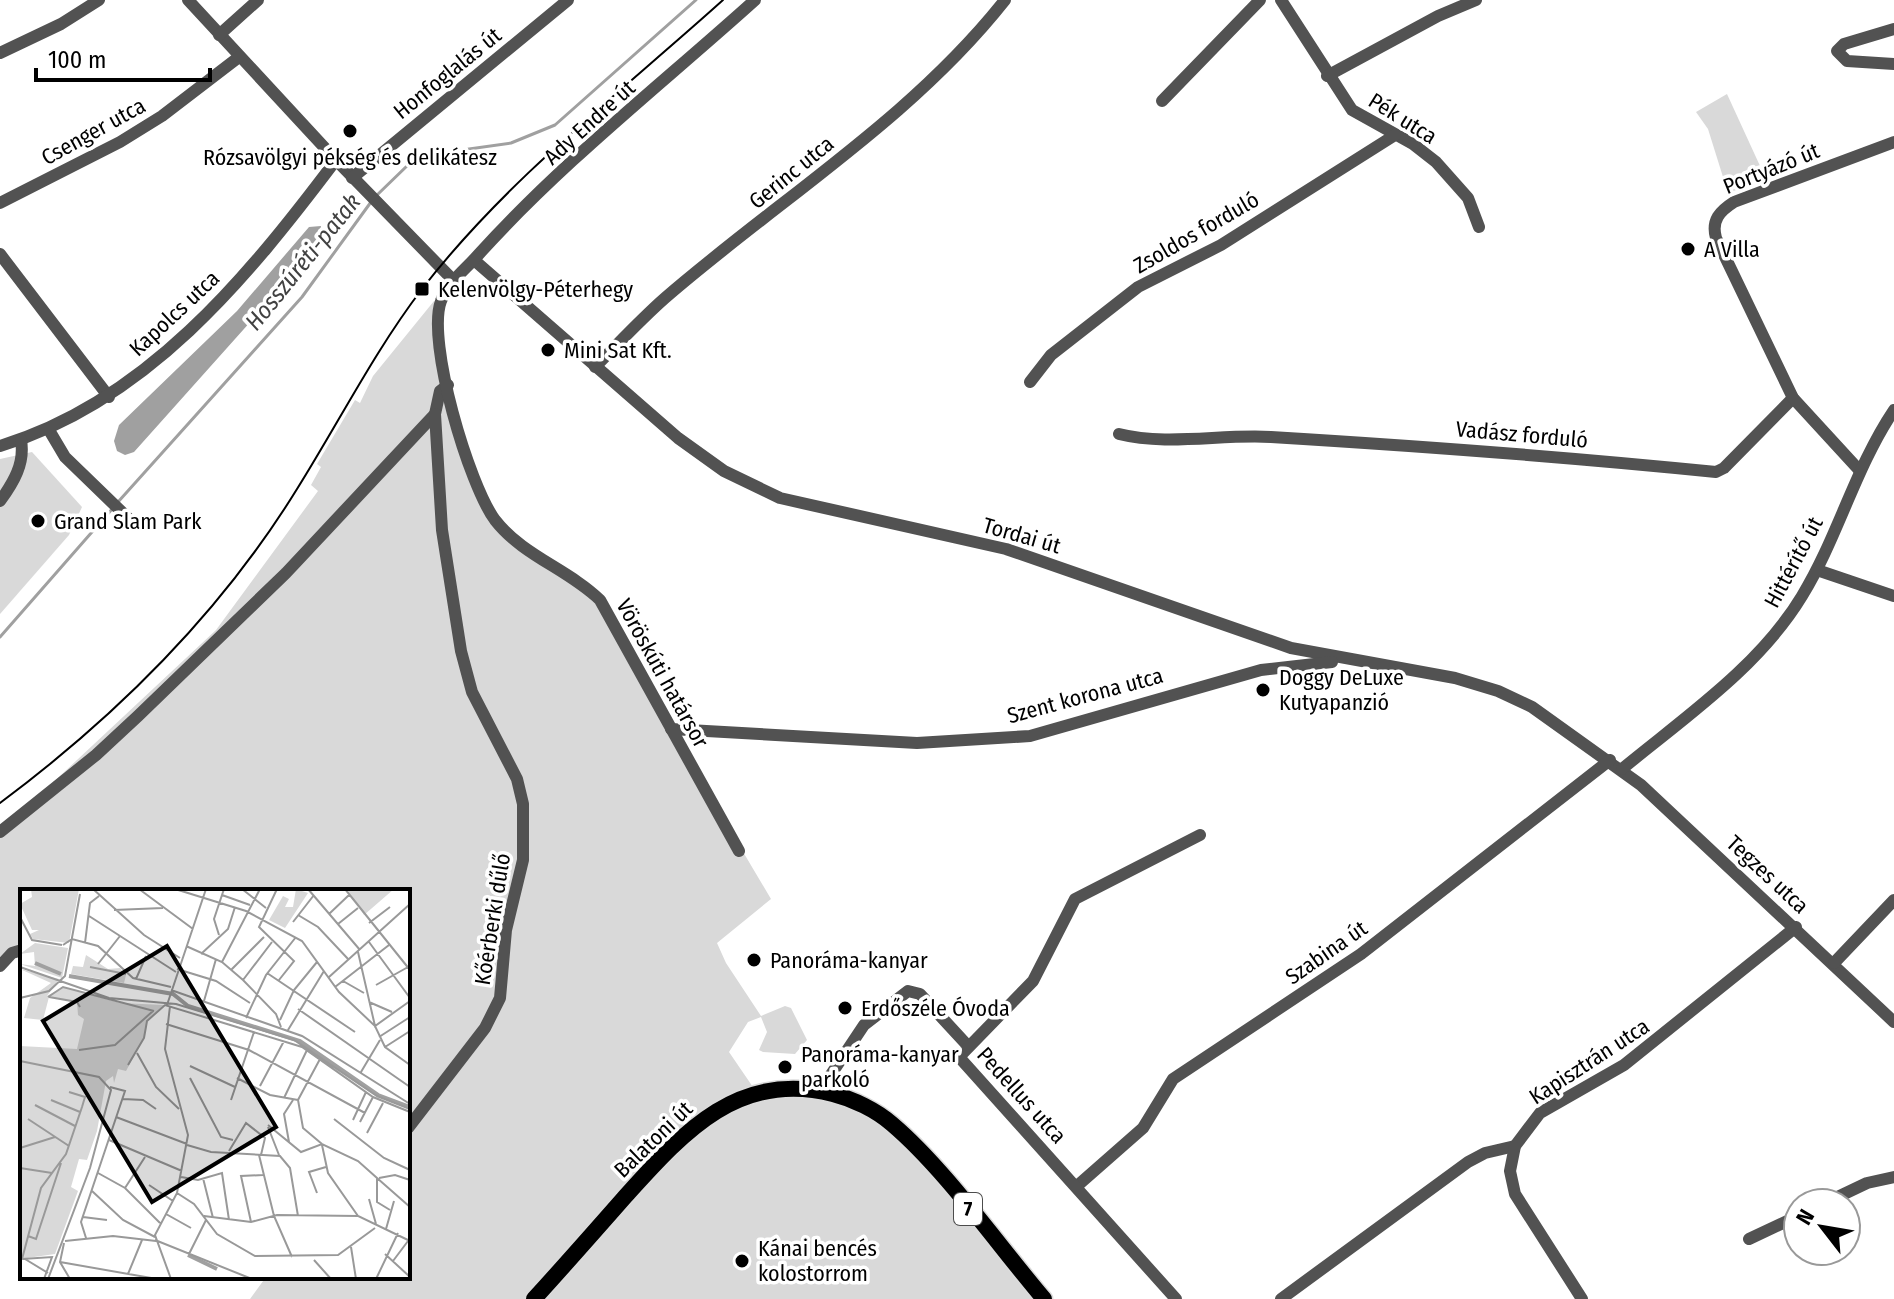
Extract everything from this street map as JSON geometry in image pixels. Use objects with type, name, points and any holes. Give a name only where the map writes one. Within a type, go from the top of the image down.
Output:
[{"type":"main road","name":"Balatoni út","points":[[534,1299],[671,1146],[699,1121],[757,1093],[802,1088],[844,1097],[890,1122],[915,1146],[1044,1299]]},
{"type":"street","points":[[0,53],[61,24],[99,0]]},
{"type":"street","points":[[188,0],[352,178],[454,281]]},
{"type":"street","points":[[219,35],[258,0]]},
{"type":"street","name":"Honfoglalás út","points":[[352,178],[568,0]]},
{"type":"street","name":"Ady Endre út","points":[[454,281],[543,190],[755,0]]},
{"type":"street","name":"Gerinc utca","points":[[595,367],[666,298],[810,185],[908,99],[966,44],[1005,0]]},
{"type":"street","points":[[1162,101],[1260,0]]},
{"type":"street","name":"Pék utca","points":[[1281,0],[1327,76],[1352,110],[1413,144],[1444,171],[1468,198],[1479,227]]},
{"type":"street","points":[[1327,76],[1438,16],[1476,0]]},
{"type":"street","points":[[1894,29],[1844,44],[1837,51],[1847,61],[1894,64]]},
{"type":"street","name":"Csenger utca","points":[[0,203],[120,142],[162,116],[239,57]]},
{"type":"street","name":"Zsoldos forduló","points":[[1030,382],[1051,355],[1138,287],[1221,245],[1395,135]]},
{"type":"street","name":"Portyázó út","points":[[1793,398],[1716,238],[1714,225],[1721,210],[1734,202],[1894,142]]},
{"type":"street","name":"Kapolcs utca","points":[[0,446],[49,430],[109,397],[227,294],[278,236],[336,160]]},
{"type":"street","points":[[0,254],[109,397]]},
{"type":"street","name":"Tordai út","points":[[474,260],[705,459],[780,498],[1006,549],[1306,652],[1455,678],[1498,691],[1547,715],[1610,760]]},
{"type":"street","name":"Vöröskúti határsor","points":[[454,281],[442,296],[436,329],[464,454],[493,517],[521,546],[572,577],[600,600],[739,851]]},
{"type":"street","name":"Kőérberki dűlő","points":[[410,1125],[485,1028],[500,998],[506,930],[523,860],[523,804],[517,779],[472,692],[461,651],[442,530],[435,414],[440,391],[448,385]]},
{"type":"street","points":[[1793,398],[1860,471]]},
{"type":"street","name":"Vadász forduló","points":[[1119,434],[1140,440],[1237,435],[1467,449],[1716,472],[1724,468],[1793,398]]},
{"type":"street","name":"Hittérítő út","points":[[1622,769],[1766,645],[1802,597],[1817,570],[1860,471],[1894,410]]},
{"type":"street","name":"Kőérberki dűlő","points":[[0,832],[96,755],[138,716],[286,573],[435,414]]},
{"type":"street","points":[[49,430],[65,457],[125,515]]},
{"type":"street","points":[[0,501],[19,469],[23,454],[21,440]]},
{"type":"street","points":[[1817,570],[1894,596]]},
{"type":"street","name":"Szent korona utca","points":[[671,729],[917,743],[1030,736],[1261,670],[1363,661]]},
{"type":"street","name":"Tegzes utca","points":[[1610,760],[1796,927],[1894,1022]]},
{"type":"street","name":"Szabina út","points":[[1077,1186],[1143,1128],[1173,1079],[1361,954],[1610,760]]},
{"type":"street","points":[[968,1046],[1033,981],[1075,899],[1200,835]]},
{"type":"street","points":[[1834,963],[1894,900]]},
{"type":"street","name":"Kapisztrán utca","points":[[1515,1146],[1540,1113],[1624,1065],[1796,927]]},
{"type":"street","points":[[0,966],[12,953],[20,951]]},
{"type":"street","name":"Pedellus utca","points":[[820,1091],[864,1025],[908,991],[920,994],[968,1046],[960,1054],[961,1062],[1077,1186],[1176,1299]]},
{"type":"street","points":[[1281,1299],[1468,1162],[1485,1153],[1515,1146],[1510,1171],[1515,1194],[1582,1299]]},
{"type":"street","points":[[1859,1187],[1894,1177]]},
{"type":"street","points":[[1749,1239],[1782,1224]]},
{"type":"shaded area","points":[[1727,94],[1766,179],[1728,193],[1708,129],[1696,112]]},
{"type":"shaded area","points":[[434,301],[439,305],[437,314],[464,454],[493,517],[586,587],[771,899],[717,943],[726,963],[761,1016],[785,1006],[791,1008],[807,1040],[795,1054],[763,1052],[759,1050],[767,1032],[761,1017],[748,1022],[729,1052],[757,1093],[802,1088],[890,1122],[1044,1299],[250,1299],[265,1279],[410,1279],[410,889],[20,889],[20,954],[0,969],[0,832],[216,630],[318,491],[311,485],[321,467],[317,464],[355,400],[360,403],[373,376]]},
{"type":"shaded area","name":"Grand Slam Park","points":[[32,452],[82,507],[69,535],[0,614],[0,459]]},
{"type":"water","points":[[321,226],[318,246],[134,452],[125,455],[117,451],[114,441],[119,425],[237,311],[309,227]]},
{"type":"waterway","name":"Hosszúréti-patak","points":[[376,196],[409,164],[426,155],[511,143],[555,125],[696,0]]},
{"type":"waterway","name":"Hosszúréti-patak","points":[[118,502],[302,297],[371,202]]},
{"type":"waterway","name":"Hosszúréti-patak","points":[[0,637],[113,508]]},
{"type":"tram line","points":[[0,803],[126,698],[164,660],[235,578],[297,489],[388,337],[455,249],[528,173],[723,0]]},
{"type":"place","name":"Rózsavölgyi pékség és delikátesz","points":[[350,131]]},
{"type":"place","name":"A Villa","points":[[1688,249]]},
{"type":"place","name":"Kelenvölgy-Péterhegy","points":[[422,289]]},
{"type":"place","name":"Mini Sat Kft.","points":[[548,350]]},
{"type":"place","name":"Grand Slam Park","points":[[38,521]]},
{"type":"place","name":"Doggy DeLuxe Kutyapanzió","points":[[1263,690]]},
{"type":"place","name":"Panoráma-kanyar","points":[[754,960]]},
{"type":"place","name":"Erdőszéle Óvoda","points":[[845,1008]]},
{"type":"place","name":"Panoráma-kanyar parkoló","points":[[785,1067]]},
{"type":"place","name":"Kánai bencés kolostorrom","points":[[742,1261]]}]
